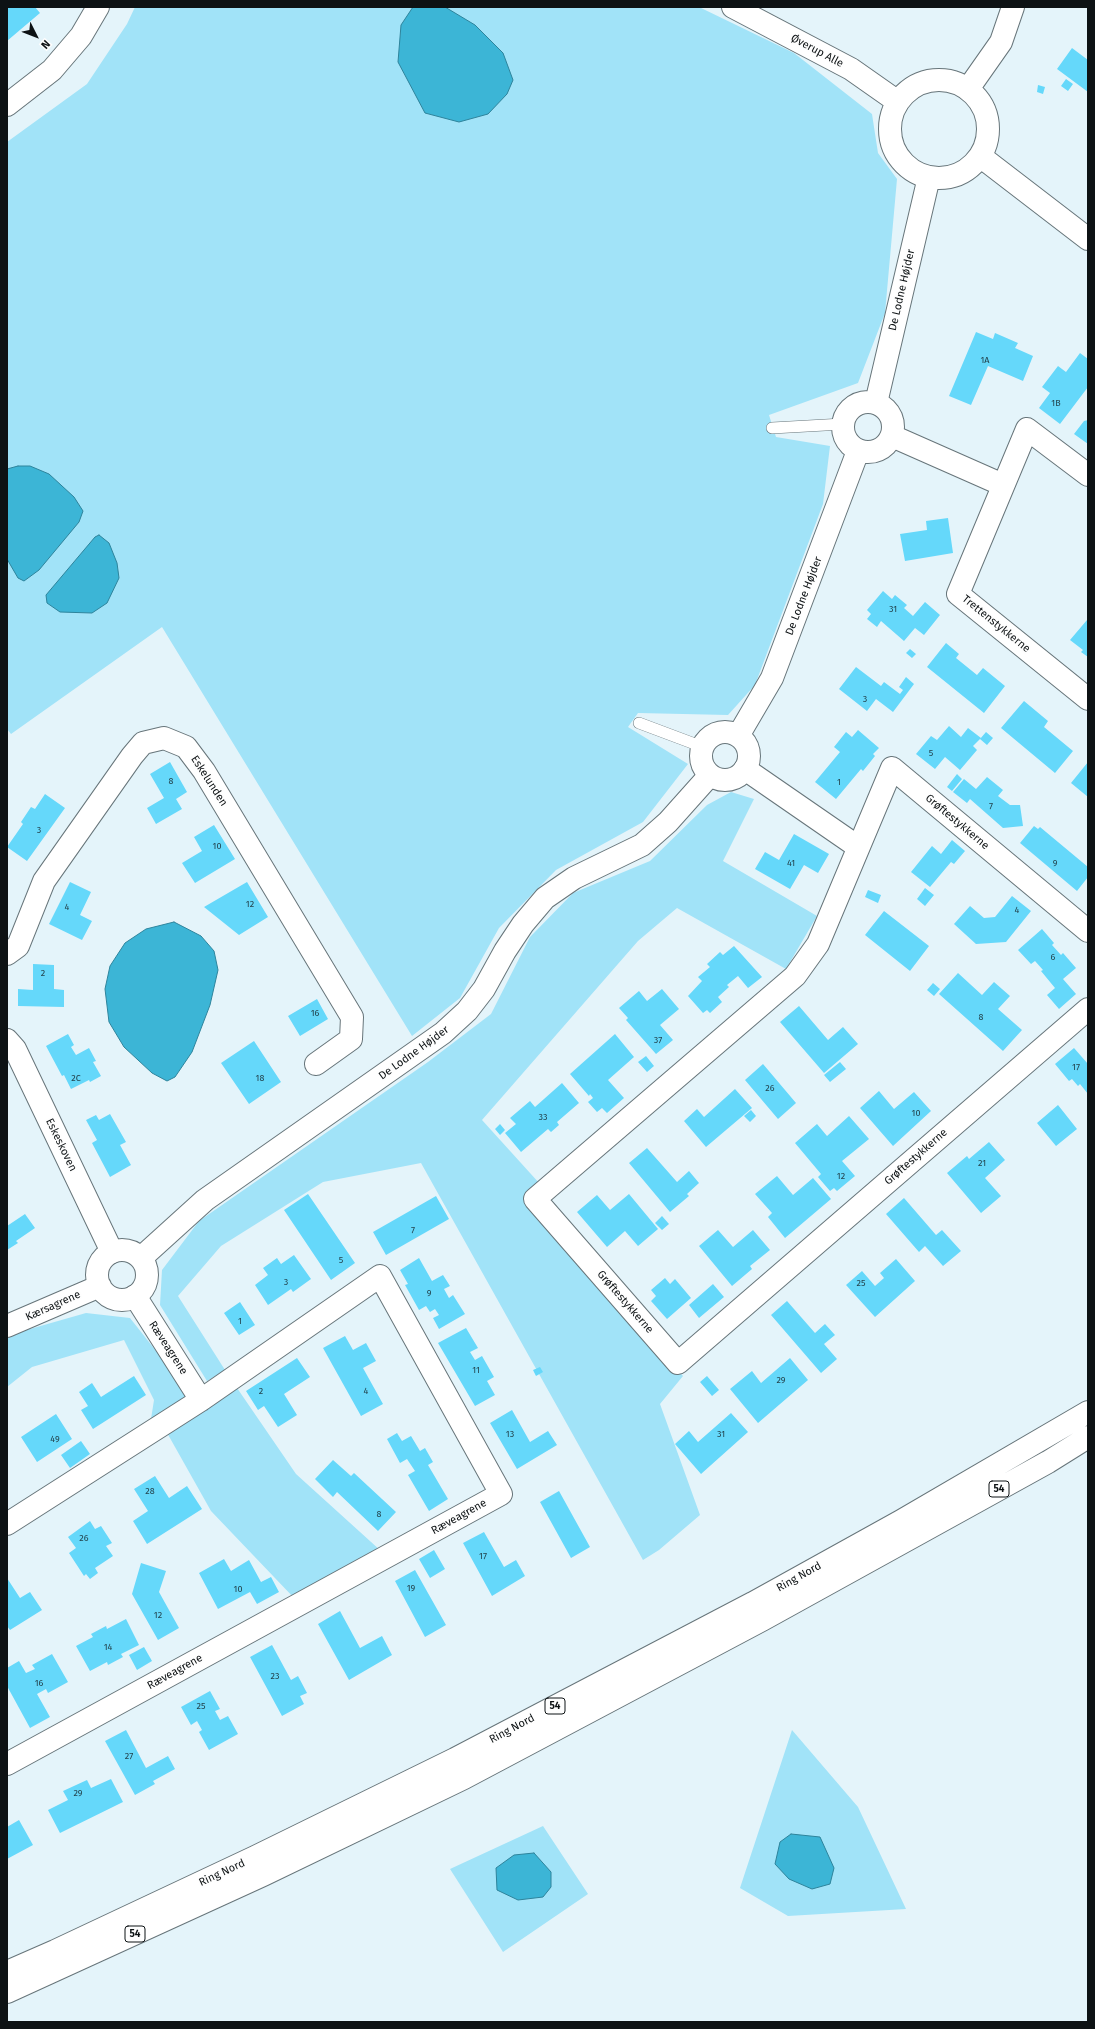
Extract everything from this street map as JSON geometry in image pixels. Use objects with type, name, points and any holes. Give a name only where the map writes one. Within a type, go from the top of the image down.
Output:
[{"type":"main road","points":[[7,105],[52,70],[81,36],[98,7]]},
{"type":"main road","name":"Øverup Alle","points":[[733,7],[852,69],[898,102]]},
{"type":"main road","points":[[968,89],[1001,42],[1013,7]]},
{"type":"main road","points":[[944,80],[957,83],[968,89],[979,100],[987,120],[988,128],[986,142],[980,156],[970,167],[958,174],[943,178],[928,177],[914,171],[902,161],[894,147],[890,132],[892,116],[898,102],[907,92],[918,85],[931,81],[944,80]]},
{"type":"main road","points":[[980,156],[1088,239]]},
{"type":"main road","name":"De Lodne Højder","points":[[876,403],[928,177]]},
{"type":"main road","points":[[867,402],[876,403],[883,407],[891,416],[893,428],[892,436],[888,443],[878,450],[866,453],[858,451],[846,440],[843,424],[851,408],[858,404],[867,402]]},
{"type":"main road","name":"Trettenstykkerne","points":[[1088,475],[1027,430],[958,594],[1088,699]]},
{"type":"main road","points":[[892,436],[1003,485]]},
{"type":"main road","name":"De Lodne Højder","points":[[738,736],[772,678],[858,451]]},
{"type":"main road","points":[[718,733],[732,733],[738,736],[748,747],[748,763],[745,769],[740,775],[725,780],[710,775],[701,762],[703,747],[712,736],[718,733]]},
{"type":"main road","name":"Eskelunden","points":[[7,954],[18,946],[44,881],[132,756],[143,743],[164,738],[186,746],[204,771],[352,1017],[351,1039],[316,1064]]},
{"type":"main road","name":"Grøftestykkerne","points":[[1088,931],[892,768],[818,944],[795,976],[535,1199],[678,1363],[1088,1009]]},
{"type":"main road","points":[[745,769],[858,847]]},
{"type":"main road","name":"De Lodne Højder","points":[[141,1258],[205,1200],[443,1033],[467,1011],[484,989],[515,934],[545,898],[574,878],[642,844],[668,822],[710,775]]},
{"type":"main road","name":"Eskeskoven","points":[[7,1040],[15,1049],[112,1252]]},
{"type":"main road","points":[[128,1250],[141,1258],[147,1274],[144,1286],[135,1296],[119,1300],[104,1292],[97,1278],[99,1266],[105,1256],[112,1252],[128,1250]]},
{"type":"main road","name":"Ræveagrene","points":[[7,1524],[201,1400],[380,1276],[501,1494],[7,1764]]},
{"type":"main road","name":"Kærsagrene","points":[[7,1326],[100,1286]]},
{"type":"main road","name":"Ræveagrene","points":[[135,1296],[201,1400]]},
{"type":"main road","name":"Ring Nord","points":[[7,1972],[55,1952],[262,1854],[455,1759],[786,1584],[901,1521],[1088,1412]]},
{"type":"main road","name":"54","points":[[7,1992],[249,1882],[464,1778],[762,1620],[1088,1437]]},
{"type":"lane","points":[[772,428],[843,424]]},
{"type":"lane","points":[[639,723],[703,747]]},
{"type":"shaded area","points":[[135,7],[699,7],[794,53],[872,114],[878,153],[897,179],[885,313],[858,383],[769,415],[776,437],[830,446],[823,504],[755,685],[728,715],[638,713],[628,727],[688,764],[643,822],[556,870],[499,928],[460,998],[412,1036],[162,627],[11,734],[7,729],[7,142],[87,84],[127,24]]},
{"type":"shaded area","points":[[413,7],[445,7],[475,25],[503,53],[513,80],[507,94],[488,114],[459,122],[425,113],[398,62],[401,25]]},
{"type":"shaded area","points":[[18,466],[30,466],[49,474],[74,497],[83,511],[79,522],[39,570],[24,581],[18,578],[7,559],[7,469]]},
{"type":"shaded area","points":[[99,535],[109,543],[117,563],[119,578],[107,603],[92,613],[60,612],[47,603],[46,595],[95,537]]},
{"type":"shaded area","points":[[731,792],[754,799],[723,861],[817,916],[786,969],[677,908],[638,941],[482,1120],[540,1184],[527,1199],[683,1376],[660,1404],[700,1515],[659,1550],[643,1560],[421,1163],[323,1182],[221,1246],[178,1296],[225,1370],[207,1381],[160,1305],[162,1270],[199,1221],[428,1062],[491,1014],[530,937],[573,893],[650,861],[707,805]]},
{"type":"shaded area","points":[[174,922],[201,936],[214,951],[218,970],[210,1005],[192,1052],[175,1077],[167,1081],[152,1073],[124,1047],[109,1022],[105,989],[110,966],[125,943],[146,929]]},
{"type":"shaded area","points":[[86,1313],[130,1318],[190,1394],[151,1419],[154,1400],[124,1340],[32,1367],[7,1387],[7,1339],[16,1333]]},
{"type":"shaded area","points":[[235,1385],[296,1474],[381,1551],[295,1599],[211,1511],[166,1431]]},
{"type":"shaded area","points":[[792,1730],[858,1807],[906,1909],[788,1916],[740,1888]]},
{"type":"shaded area","points":[[543,1826],[588,1894],[503,1952],[450,1869]]},
{"type":"shaded area","points":[[791,1834],[820,1837],[834,1868],[830,1884],[812,1889],[789,1879],[775,1864],[780,1842]]},
{"type":"shaded area","points":[[534,1853],[551,1872],[551,1887],[543,1897],[518,1900],[497,1890],[496,1868],[514,1855]]},
{"type":"building","points":[[7,7],[35,7],[40,13],[7,41]]},
{"type":"building","points":[[1072,48],[1088,60],[1088,92],[1057,69]]},
{"type":"building","points":[[1066,79],[1073,84],[1068,91],[1061,86]]},
{"type":"building","points":[[1038,85],[1045,87],[1043,94],[1037,92]]},
{"type":"building","points":[[976,332],[993,339],[995,333],[1018,343],[1015,348],[1033,356],[1023,381],[988,366],[971,405],[949,396]]},
{"type":"building","points":[[1080,353],[1088,359],[1088,387],[1060,424],[1039,408],[1050,393],[1042,387],[1058,366],[1066,372]]},
{"type":"building","points":[[1088,420],[1088,444],[1074,434],[1084,421]]},
{"type":"building","points":[[948,518],[953,553],[905,561],[900,534],[927,530],[926,521]]},
{"type":"building","points":[[883,591],[892,599],[895,595],[907,605],[904,608],[913,616],[925,602],[940,615],[924,635],[915,628],[904,641],[881,621],[877,627],[867,619],[871,614],[867,610]]},
{"type":"building","points":[[1087,620],[1088,657],[1081,652],[1083,650],[1070,640]]},
{"type":"building","points":[[946,643],[959,654],[956,658],[977,675],[983,668],[1005,686],[984,713],[927,667]]},
{"type":"building","points":[[910,649],[916,654],[912,658],[906,653]]},
{"type":"building","points":[[856,667],[881,686],[884,682],[900,694],[903,690],[899,687],[906,677],[914,684],[893,712],[876,699],[867,711],[839,689]]},
{"type":"building","points":[[1024,701],[1048,721],[1044,727],[1073,751],[1055,773],[1001,728]]},
{"type":"building","points":[[949,726],[961,737],[968,728],[981,738],[973,746],[977,750],[960,770],[945,757],[935,769],[916,754],[931,736],[937,740]]},
{"type":"building","points":[[858,730],[879,748],[873,754],[875,756],[863,771],[861,769],[836,799],[815,782],[840,752],[834,747],[846,732],[852,737]]},
{"type":"building","points":[[986,732],[993,738],[987,745],[980,739]]},
{"type":"building","points":[[170,762],[187,792],[176,799],[182,809],[156,824],[147,808],[164,798],[150,774]]},
{"type":"building","points":[[1088,762],[1088,797],[1071,783]]},
{"type":"building","points":[[957,774],[962,779],[952,791],[947,787]]},
{"type":"building","points":[[987,777],[1003,790],[998,796],[1010,805],[1020,805],[1023,826],[1003,828],[970,799],[967,803],[953,792],[964,779],[976,789]]},
{"type":"building","points":[[45,794],[65,808],[27,861],[7,847],[23,824],[21,822],[31,807],[35,809]]},
{"type":"building","points":[[214,825],[235,859],[195,883],[182,863],[202,851],[194,837]]},
{"type":"building","points":[[1034,826],[1038,829],[1040,827],[1088,867],[1088,877],[1077,891],[1020,843]]},
{"type":"building","points":[[794,834],[829,854],[818,873],[804,865],[790,889],[755,869],[765,852],[779,860]]},
{"type":"building","points":[[952,840],[965,851],[954,864],[951,862],[930,887],[911,872],[932,846],[941,854]]},
{"type":"building","points":[[70,882],[91,892],[80,915],[92,921],[82,940],[49,924]]},
{"type":"building","points":[[247,882],[268,917],[239,935],[204,907]]},
{"type":"building","points":[[925,888],[934,895],[925,906],[917,899]]},
{"type":"building","points":[[868,890],[881,895],[878,903],[865,897]]},
{"type":"building","points":[[1012,896],[1031,911],[1006,942],[976,944],[954,924],[970,906],[984,918],[995,917]]},
{"type":"building","points":[[884,911],[929,946],[910,971],[865,935]]},
{"type":"building","points":[[1042,929],[1054,943],[1052,945],[1061,955],[1063,953],[1076,968],[1063,979],[1076,994],[1059,1009],[1047,995],[1055,988],[1041,971],[1043,970],[1035,961],[1031,964],[1018,950]]},
{"type":"building","points":[[734,946],[762,977],[748,988],[738,976],[727,985],[729,987],[718,997],[722,1002],[710,1013],[707,1010],[703,1013],[688,996],[702,981],[698,977],[710,967],[707,964],[720,952],[723,955]]},
{"type":"building","points":[[33,964],[54,965],[54,989],[64,990],[64,1007],[18,1006],[18,989],[33,990]]},
{"type":"building","points":[[958,973],[982,995],[994,982],[1010,996],[998,1009],[1022,1030],[1003,1051],[939,994]]},
{"type":"building","points":[[933,983],[940,989],[934,996],[927,990]]},
{"type":"building","points":[[662,989],[679,1009],[660,1025],[673,1040],[656,1054],[626,1020],[628,1018],[619,1008],[639,991],[647,1001]]},
{"type":"building","points":[[317,999],[328,1019],[300,1036],[288,1016]]},
{"type":"building","points":[[799,1006],[828,1040],[843,1027],[858,1044],[824,1073],[780,1022]]},
{"type":"building","points":[[68,1034],[74,1045],[71,1047],[76,1055],[89,1048],[96,1061],[93,1062],[101,1076],[71,1089],[64,1075],[62,1076],[46,1046]]},
{"type":"building","points":[[615,1034],[634,1057],[608,1080],[624,1098],[607,1113],[602,1108],[597,1112],[588,1102],[593,1098],[590,1094],[589,1096],[570,1074]]},
{"type":"building","points":[[254,1041],[281,1082],[249,1104],[221,1063]]},
{"type":"building","points":[[1074,1048],[1088,1064],[1088,1094],[1080,1084],[1078,1086],[1072,1079],[1069,1081],[1055,1064]]},
{"type":"building","points":[[646,1056],[654,1066],[647,1072],[638,1062]]},
{"type":"building","points":[[840,1062],[846,1069],[830,1082],[824,1075]]},
{"type":"building","points":[[763,1064],[796,1103],[778,1119],[745,1080]]},
{"type":"building","points":[[562,1083],[579,1103],[557,1122],[559,1125],[551,1132],[548,1129],[521,1152],[505,1133],[516,1124],[510,1118],[530,1101],[535,1107]]},
{"type":"building","points":[[735,1089],[752,1108],[706,1147],[684,1121],[697,1109],[704,1117]]},
{"type":"building","points":[[879,1091],[894,1109],[914,1092],[931,1111],[893,1146],[860,1108]]},
{"type":"building","points":[[1058,1105],[1077,1129],[1056,1146],[1037,1123]]},
{"type":"building","points":[[751,1110],[756,1116],[750,1122],[744,1116]]},
{"type":"building","points":[[110,1114],[126,1142],[120,1145],[131,1165],[110,1177],[92,1143],[97,1140],[86,1120],[96,1115],[99,1120]]},
{"type":"building","points":[[849,1116],[869,1139],[842,1161],[855,1176],[837,1191],[834,1188],[830,1191],[818,1177],[821,1174],[795,1143],[817,1124],[827,1136]]},
{"type":"building","points":[[500,1124],[505,1130],[500,1135],[495,1129]]},
{"type":"building","points":[[989,1142],[1005,1160],[985,1178],[1001,1196],[981,1213],[947,1173],[967,1156],[969,1159]]},
{"type":"building","points":[[647,1148],[677,1182],[689,1171],[699,1183],[687,1194],[689,1196],[670,1212],[629,1163]]},
{"type":"building","points":[[777,1176],[793,1195],[813,1178],[831,1199],[785,1238],[768,1217],[772,1213],[755,1194]]},
{"type":"building","points":[[308,1194],[355,1263],[331,1280],[284,1210]]},
{"type":"building","points":[[629,1194],[658,1229],[638,1246],[625,1231],[607,1247],[577,1212],[597,1195],[610,1210]]},
{"type":"building","points":[[436,1196],[449,1219],[386,1255],[373,1232]]},
{"type":"building","points":[[904,1198],[936,1235],[942,1230],[961,1251],[943,1266],[925,1246],[919,1252],[886,1214]]},
{"type":"building","points":[[25,1214],[35,1228],[16,1241],[18,1243],[7,1250],[7,1226]]},
{"type":"building","points":[[662,1216],[669,1224],[662,1230],[655,1223]]},
{"type":"building","points":[[718,1230],[733,1247],[753,1230],[770,1250],[750,1266],[752,1269],[732,1286],[699,1246]]},
{"type":"building","points":[[294,1255],[311,1279],[293,1292],[291,1289],[268,1305],[255,1285],[268,1275],[263,1268],[277,1258],[281,1264]]},
{"type":"building","points":[[419,1258],[432,1281],[443,1275],[450,1286],[444,1289],[449,1298],[453,1295],[465,1314],[439,1329],[433,1318],[439,1315],[435,1309],[430,1312],[426,1306],[419,1310],[405,1285],[408,1284],[400,1270]]},
{"type":"building","points":[[896,1259],[915,1281],[875,1317],[846,1285],[862,1271],[875,1286],[884,1278],[880,1273]]},
{"type":"building","points":[[665,1278],[670,1284],[675,1279],[691,1298],[667,1319],[651,1301],[656,1296],[651,1290]]},
{"type":"building","points":[[713,1284],[724,1297],[699,1318],[689,1305]]},
{"type":"building","points":[[787,1301],[815,1333],[825,1324],[835,1335],[824,1344],[837,1359],[821,1373],[771,1315]]},
{"type":"building","points":[[240,1302],[255,1325],[239,1335],[224,1313]]},
{"type":"building","points":[[466,1328],[478,1348],[470,1352],[475,1360],[482,1356],[494,1377],[487,1381],[495,1395],[475,1406],[438,1343]]},
{"type":"building","points":[[345,1336],[353,1350],[366,1343],[376,1361],[363,1368],[383,1404],[361,1416],[323,1348]]},
{"type":"building","points":[[297,1358],[310,1377],[284,1394],[297,1415],[278,1427],[264,1406],[258,1410],[246,1391]]},
{"type":"building","points":[[790,1358],[808,1380],[758,1423],[730,1389],[752,1371],[761,1383]]},
{"type":"building","points":[[540,1367],[543,1372],[536,1376],[533,1370]]},
{"type":"building","points":[[134,1376],[146,1395],[93,1429],[81,1410],[88,1406],[79,1392],[92,1383],[101,1397]]},
{"type":"building","points":[[707,1376],[719,1390],[712,1396],[700,1382]]},
{"type":"building","points":[[512,1410],[530,1442],[548,1431],[557,1445],[517,1469],[490,1423]]},
{"type":"building","points":[[731,1413],[748,1432],[701,1474],[675,1444],[689,1431],[698,1442]]},
{"type":"building","points":[[56,1414],[72,1439],[37,1462],[21,1437]]},
{"type":"building","points":[[397,1433],[402,1441],[411,1436],[420,1451],[425,1448],[433,1462],[428,1465],[448,1499],[429,1511],[408,1475],[415,1471],[407,1459],[400,1463],[387,1439]]},
{"type":"building","points":[[81,1441],[90,1454],[70,1468],[61,1455]]},
{"type":"building","points":[[333,1460],[351,1476],[354,1473],[396,1512],[378,1531],[337,1492],[333,1497],[315,1479]]},
{"type":"building","points":[[155,1476],[169,1498],[187,1486],[202,1509],[147,1544],[133,1521],[148,1511],[134,1489]]},
{"type":"building","points":[[559,1491],[590,1547],[571,1558],[540,1502]]},
{"type":"building","points":[[90,1521],[95,1529],[101,1526],[112,1543],[106,1546],[113,1556],[95,1568],[98,1573],[90,1579],[86,1574],[84,1576],[69,1553],[76,1548],[68,1537]]},
{"type":"building","points":[[484,1532],[504,1567],[516,1560],[525,1576],[492,1596],[463,1543]]},
{"type":"building","points":[[434,1550],[445,1569],[430,1578],[419,1559]]},
{"type":"building","points":[[224,1559],[231,1571],[249,1560],[261,1582],[271,1577],[279,1592],[257,1604],[250,1592],[218,1609],[199,1573]]},
{"type":"building","points":[[141,1563],[166,1571],[159,1592],[179,1628],[158,1640],[132,1594]]},
{"type":"building","points":[[415,1570],[446,1625],[425,1637],[395,1581]]},
{"type":"building","points":[[7,1578],[20,1598],[30,1592],[42,1610],[10,1630],[7,1626]]},
{"type":"building","points":[[340,1611],[360,1648],[382,1636],[392,1655],[349,1680],[318,1624]]},
{"type":"building","points":[[126,1619],[139,1645],[121,1654],[123,1657],[108,1665],[107,1662],[90,1671],[76,1646],[93,1637],[91,1634],[106,1626],[107,1629]]},
{"type":"building","points":[[272,1645],[291,1680],[298,1676],[307,1693],[300,1696],[304,1704],[282,1716],[250,1657]]},
{"type":"building","points":[[144,1647],[152,1661],[137,1670],[129,1655]]},
{"type":"building","points":[[52,1654],[68,1682],[48,1693],[46,1689],[37,1694],[50,1717],[30,1728],[7,1686],[7,1668],[19,1661],[26,1673],[35,1669],[32,1665]]},
{"type":"building","points":[[210,1691],[220,1709],[215,1711],[220,1720],[228,1716],[238,1734],[209,1750],[199,1732],[202,1730],[197,1721],[191,1725],[181,1707]]},
{"type":"building","points":[[126,1730],[146,1768],[168,1756],[175,1769],[153,1781],[155,1784],[135,1795],[105,1741]]},
{"type":"building","points":[[111,1779],[123,1802],[60,1833],[48,1810],[68,1800],[63,1791],[87,1780],[91,1788]]},
{"type":"building","points":[[19,1820],[33,1845],[7,1859],[7,1827]]}]
